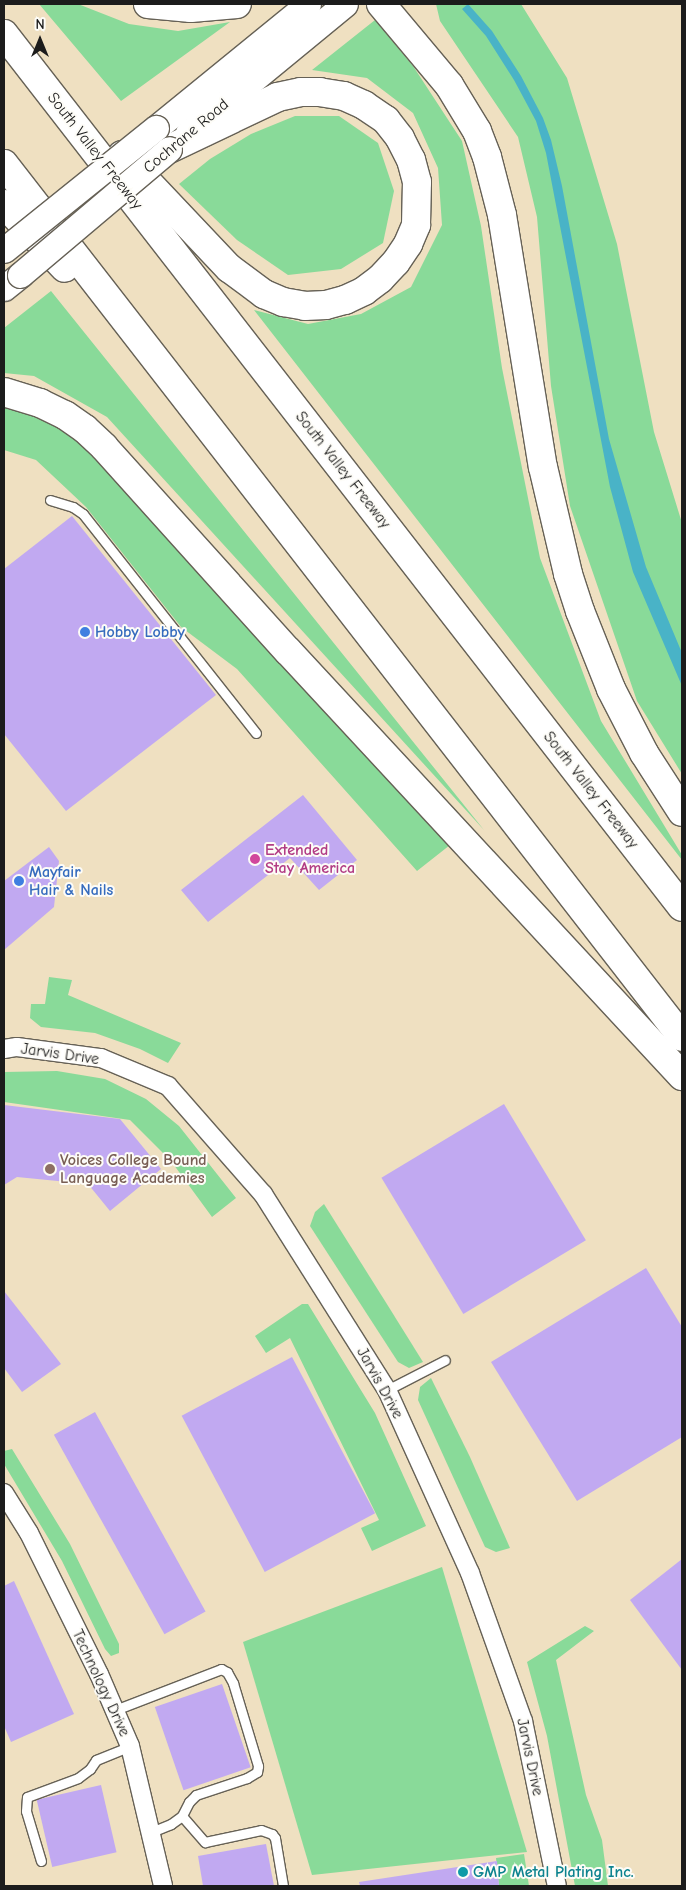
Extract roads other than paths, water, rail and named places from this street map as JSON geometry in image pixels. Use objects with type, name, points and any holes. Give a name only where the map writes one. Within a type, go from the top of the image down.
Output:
[{"type":"highway","points":[[148,4],[191,8],[237,4]]},
{"type":"highway","points":[[381,4],[448,85],[477,131],[487,157],[502,215],[543,466],[568,574],[580,612],[611,689],[644,753],[682,812]]},
{"type":"highway","points":[[4,27],[208,248],[247,283],[264,294],[283,302],[305,306],[326,305],[345,300],[364,291],[386,273],[408,244],[416,225],[417,182],[412,160],[400,138],[386,120],[364,105],[344,96],[320,92],[301,92],[278,97],[163,139]]},
{"type":"highway","name":"South Valley Freeway","points":[[4,34],[682,907]]},
{"type":"highway","points":[[4,164],[682,1036]]},
{"type":"highway","points":[[4,204],[173,381]]},
{"type":"highway","points":[[4,392],[40,402],[65,414],[104,447],[295,658],[682,1076]]},
{"type":"main road","name":"Cochrane Road","points":[[12,282],[308,4]]},
{"type":"main road","name":"Cochrane Road","points":[[4,250],[163,139],[345,4]]},
{"type":"street","name":"Jarvis Drive","points":[[4,1049],[16,1047],[101,1058],[168,1086],[263,1194],[387,1390],[470,1573],[501,1655],[523,1722],[557,1886]]},
{"type":"street","name":"Technology Drive","points":[[4,1493],[9,1513],[29,1533],[115,1710],[130,1746],[163,1886]]},
{"type":"lane","points":[[50,500],[73,507],[83,514],[256,733]]},
{"type":"lane","points":[[387,1390],[445,1360]]},
{"type":"lane","points":[[115,1710],[221,1669],[227,1672],[258,1766],[257,1772],[247,1778],[196,1795],[189,1802],[182,1816],[151,1832]]},
{"type":"lane","points":[[41,1861],[26,1811],[27,1797],[78,1778],[90,1769],[96,1760],[130,1746]]},
{"type":"lane","points":[[182,1816],[205,1842],[261,1830],[272,1834],[283,1886]]},
{"type":"water","points":[[468,4],[492,31],[521,76],[543,118],[551,140],[562,186],[609,439],[646,567],[682,653],[682,686],[633,572],[610,487],[546,153],[536,121],[514,80],[486,36],[462,9]]},
{"type":"place","name":"Hobby Lobby","points":[[85,632]]},
{"type":"place","name":"Extended Stay America","points":[[255,859]]},
{"type":"place","name":"Mayfair Hair & Nails","points":[[19,881]]},
{"type":"place","name":"Voices College Bound Language Academies","points":[[50,1169]]},
{"type":"place","name":"GMP Metal Plating Inc.","points":[[463,1872]]}]
